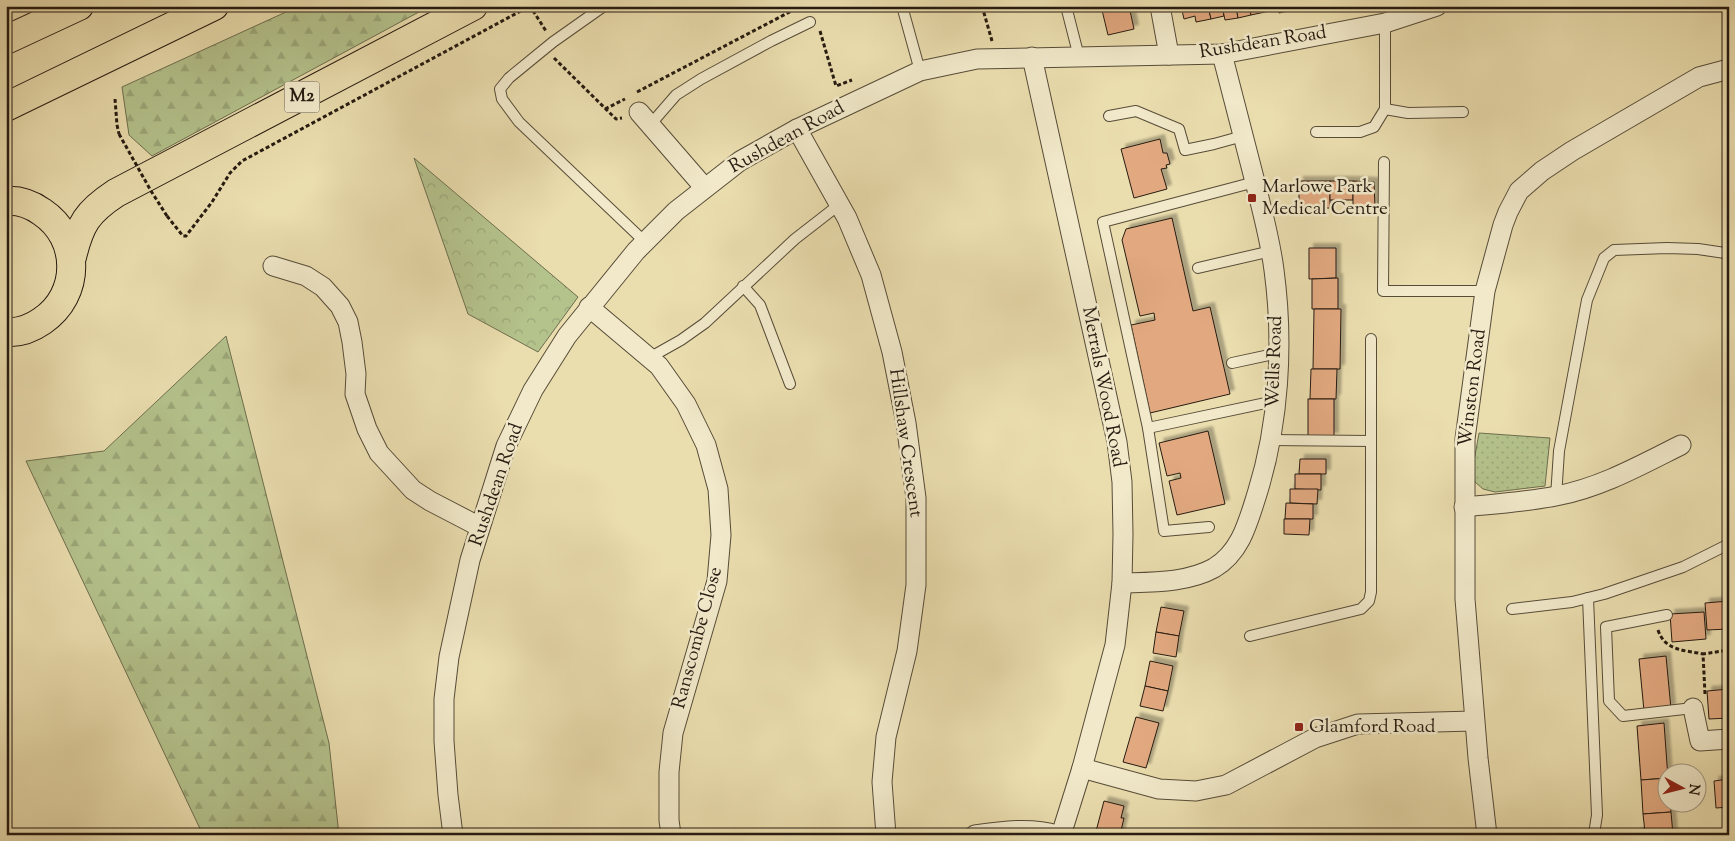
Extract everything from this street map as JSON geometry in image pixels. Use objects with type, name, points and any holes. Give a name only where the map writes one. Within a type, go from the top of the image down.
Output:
[{"type":"highway","points":[[10,38],[80,6]]},
{"type":"highway","points":[[6,107],[214,6]]},
{"type":"highway","name":"M2","points":[[72,257],[78,231],[83,223],[94,210],[116,194],[473,6]]},
{"type":"highway","points":[[6,332],[12,333],[33,327],[51,315],[67,292],[71,278],[72,257],[65,236],[52,218],[33,206],[8,200]]},
{"type":"street","points":[[1160,6],[1169,55]]},
{"type":"street","name":"Rushdean Road","points":[[454,835],[448,795],[444,741],[444,699],[449,657],[470,560],[506,446],[533,390],[567,336],[589,307],[645,242],[676,211],[704,187],[740,161],[797,129],[920,71],[977,59],[1222,54],[1385,22],[1437,6]]},
{"type":"street","name":"Wells Road","points":[[1122,583],[1168,581],[1194,576],[1215,567],[1234,551],[1245,532],[1260,484],[1270,440],[1278,353],[1278,319],[1274,270],[1255,182],[1222,54]]},
{"type":"street","name":"Merrals Wood Road","points":[[1032,57],[1117,442],[1122,482],[1122,583],[1115,645],[1082,768],[1061,835]]},
{"type":"street","name":"Winston Road","points":[[1487,835],[1474,721],[1465,599],[1465,439],[1485,291],[1508,212],[1519,191],[1542,171],[1564,156],[1699,77],[1729,69]]},
{"type":"street","points":[[645,119],[704,187]]},
{"type":"street","name":"Hillshaw Crescent","points":[[797,129],[848,218],[871,275],[892,352],[906,423],[916,498],[916,585],[907,651],[886,736],[882,782],[886,835]]},
{"type":"street","points":[[273,266],[306,276],[323,288],[340,306],[348,322],[352,342],[356,374],[355,394],[367,429],[379,453],[413,490],[430,501],[480,526]]},
{"type":"street","name":"Ranscombe Close","points":[[589,307],[659,366],[686,404],[706,445],[718,489],[722,535],[717,581],[673,733],[668,772],[671,835]]},
{"type":"street","points":[[1464,507],[1556,496],[1609,480],[1681,445]]},
{"type":"street","points":[[1693,708],[1700,741],[1729,739]]},
{"type":"street","points":[[1082,768],[1159,789],[1196,790],[1226,785],[1315,738],[1358,724],[1474,721]]},
{"type":"street","points":[[975,835],[1005,831],[1033,831],[1057,835]]},
{"type":"lane","points":[[604,6],[549,46],[509,78],[500,89],[502,99],[520,122],[645,242]]},
{"type":"lane","points":[[902,6],[920,71]]},
{"type":"lane","points":[[1066,6],[1079,57]]},
{"type":"lane","points":[[1316,132],[1360,132],[1374,126],[1385,108],[1385,22]]},
{"type":"lane","points":[[645,119],[676,95],[701,79],[771,41],[814,23]]},
{"type":"lane","points":[[1385,108],[1408,113],[1464,112]]},
{"type":"lane","points":[[1109,116],[1136,111],[1179,128],[1185,150],[1243,136]]},
{"type":"lane","points":[[1384,162],[1383,291],[1485,291]]},
{"type":"lane","points":[[1209,527],[1164,531],[1148,428],[1103,222],[1255,182]]},
{"type":"lane","points":[[649,358],[681,340],[705,323],[795,239],[840,204]]},
{"type":"lane","points":[[1556,496],[1560,451],[1588,300],[1604,258],[1614,250],[1667,248],[1698,249],[1725,253],[1729,257]]},
{"type":"lane","points":[[1198,268],[1271,251]]},
{"type":"lane","points":[[743,286],[760,305],[790,384]]},
{"type":"lane","points":[[1250,636],[1362,609],[1369,602],[1371,592],[1371,339]]},
{"type":"lane","points":[[1232,363],[1278,353]]},
{"type":"lane","points":[[1148,428],[1275,401]]},
{"type":"lane","points":[[1270,440],[1371,441]]},
{"type":"lane","points":[[1512,609],[1572,602],[1604,594],[1683,568],[1729,544]]},
{"type":"lane","points":[[1588,598],[1597,815],[1594,834],[1591,835]]},
{"type":"lane","points":[[1667,615],[1606,627],[1609,701],[1623,716],[1693,708]]},
{"type":"path","points":[[115,99],[119,134],[146,183],[167,216],[183,236],[186,236],[212,202],[230,173],[242,161],[530,6],[549,46],[605,109],[616,119],[645,119]]},
{"type":"path","points":[[605,109],[801,6]]},
{"type":"path","points":[[982,6],[996,58]]},
{"type":"path","points":[[814,23],[836,86],[852,80]]},
{"type":"path","points":[[1654,618],[1661,640],[1672,648],[1703,654],[1729,650]]},
{"type":"path","points":[[1693,708],[1706,705],[1703,654]]},
{"type":"green space","points":[[299,6],[430,6],[152,156],[129,135],[122,87]]},
{"type":"green space","points":[[414,158],[578,297],[538,352],[468,314]]},
{"type":"green space","points":[[226,336],[329,743],[339,835],[203,835],[26,461],[104,451]]},
{"type":"green space","points":[[1479,433],[1550,438],[1545,486],[1495,492],[1483,489],[1475,482],[1473,467]]},
{"type":"building","points":[[1101,6],[1129,6],[1134,29],[1108,35]]},
{"type":"building","points":[[1181,6],[1208,6],[1211,19],[1196,22],[1195,16],[1184,19]]},
{"type":"building","points":[[1208,6],[1222,6],[1224,16],[1211,19]]},
{"type":"building","points":[[1222,6],[1236,6],[1238,18],[1225,20]]},
{"type":"building","points":[[1236,6],[1249,6],[1251,15],[1238,18]]},
{"type":"building","points":[[1249,6],[1263,6],[1265,12],[1251,15]]},
{"type":"building","points":[[1263,6],[1278,6],[1278,9],[1265,12]]},
{"type":"building","points":[[1278,6],[1292,6],[1293,10],[1279,13]]},
{"type":"building","points":[[1292,6],[1306,6],[1306,7],[1293,10]]},
{"type":"building","points":[[1160,139],[1163,153],[1167,153],[1170,164],[1166,165],[1167,168],[1161,169],[1167,189],[1134,198],[1121,149]]},
{"type":"building","points":[[1299,181],[1330,181],[1330,208],[1299,208]]},
{"type":"building","points":[[1330,181],[1353,181],[1353,200],[1330,200]]},
{"type":"building","points":[[1353,181],[1374,182],[1375,208],[1353,208]]},
{"type":"building","points":[[1172,218],[1193,311],[1210,307],[1230,394],[1150,413],[1131,325],[1155,320],[1154,313],[1140,316],[1122,240],[1126,229]]},
{"type":"building","points":[[1309,248],[1336,248],[1336,278],[1309,279]]},
{"type":"building","points":[[1338,278],[1338,309],[1312,309],[1312,279]]},
{"type":"building","points":[[1314,309],[1341,309],[1340,369],[1313,369]]},
{"type":"building","points":[[1311,369],[1337,369],[1336,399],[1310,399]]},
{"type":"building","points":[[1308,399],[1334,399],[1334,437],[1308,437]]},
{"type":"building","points":[[1208,431],[1225,504],[1177,515],[1169,481],[1181,478],[1180,473],[1167,476],[1159,443]]},
{"type":"building","points":[[1300,459],[1326,459],[1326,474],[1299,474]]},
{"type":"building","points":[[1295,474],[1321,474],[1321,490],[1295,489]]},
{"type":"building","points":[[1290,489],[1318,489],[1317,504],[1290,503]]},
{"type":"building","points":[[1286,503],[1313,504],[1313,519],[1285,519]]},
{"type":"building","points":[[1284,519],[1310,519],[1309,535],[1284,534]]},
{"type":"building","points":[[1729,601],[1729,629],[1707,630],[1705,603]]},
{"type":"building","points":[[1161,607],[1184,611],[1179,636],[1156,632]]},
{"type":"building","points":[[1704,612],[1706,639],[1672,642],[1670,614]]},
{"type":"building","points":[[1156,632],[1179,636],[1176,657],[1153,653]]},
{"type":"building","points":[[1666,656],[1671,709],[1644,711],[1639,659]]},
{"type":"building","points":[[1150,661],[1173,666],[1168,691],[1145,686]]},
{"type":"building","points":[[1145,686],[1168,691],[1163,711],[1140,706]]},
{"type":"building","points":[[1729,689],[1729,718],[1709,719],[1707,691]]},
{"type":"building","points":[[1136,717],[1159,723],[1146,768],[1123,762]]},
{"type":"building","points":[[1664,723],[1667,764],[1658,764],[1658,779],[1641,780],[1637,726]]},
{"type":"building","points":[[1658,779],[1658,813],[1643,814],[1641,780]]},
{"type":"building","points":[[1729,779],[1729,807],[1716,808],[1714,781]]},
{"type":"building","points":[[1104,801],[1124,806],[1121,818],[1124,818],[1120,835],[1095,835]]},
{"type":"building","points":[[1643,814],[1671,814],[1673,835],[1636,835],[1636,833],[1645,832]]},
{"type":"place","name":"Marlowe Park Medical Centre","points":[[1252,198]]},
{"type":"place","name":"Glamford Road","points":[[1299,727]]}]
